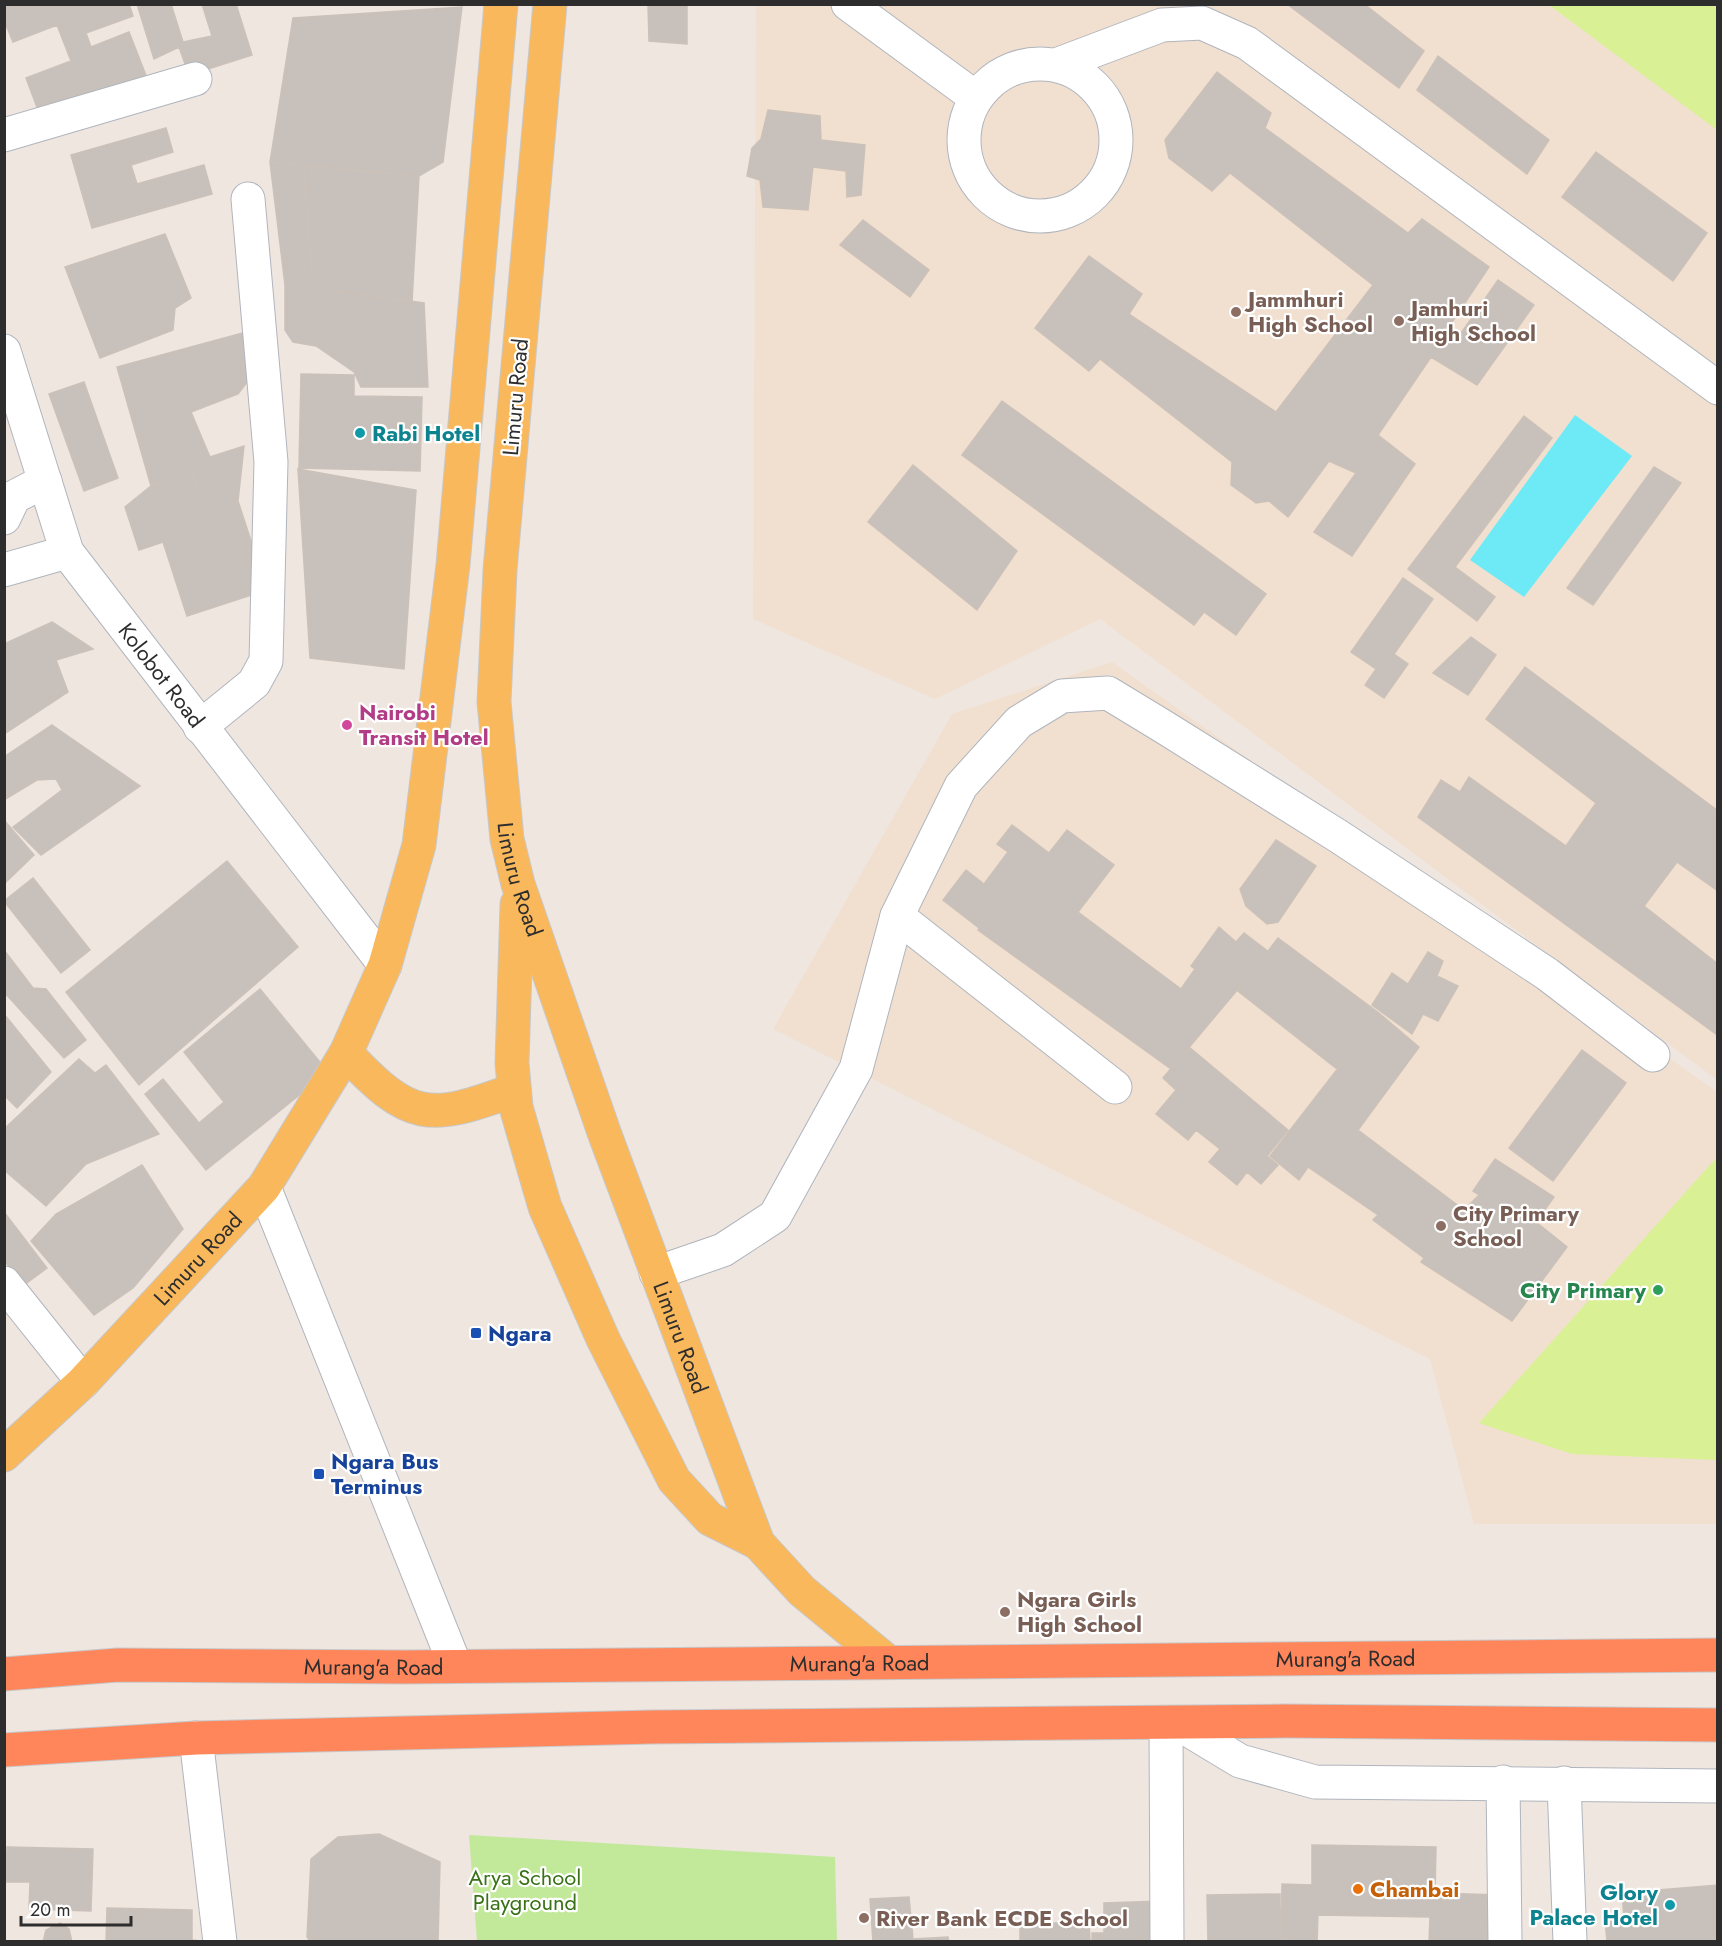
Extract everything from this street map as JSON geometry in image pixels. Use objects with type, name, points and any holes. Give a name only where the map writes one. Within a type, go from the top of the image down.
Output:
[{"type":"highway","name":"Murang'a Road","points":[[4,1674],[118,1665],[455,1665],[1718,1655]]},
{"type":"highway","points":[[4,1750],[196,1738],[641,1727],[1286,1721],[1718,1725]]},
{"type":"main road","name":"Limuru Road","points":[[4,1455],[83,1382],[264,1187],[346,1053],[385,965],[419,845],[453,565],[501,4]]},
{"type":"main road","name":"Limuru Road","points":[[550,4],[500,570],[494,702],[507,838],[518,884],[605,1136],[758,1543],[801,1591],[887,1661]]},
{"type":"main road","points":[[518,884],[512,1063],[514,1090],[516,1107],[545,1207],[603,1339],[674,1480],[710,1519],[758,1543]]},
{"type":"main road","points":[[346,1053],[372,1080],[400,1103],[435,1111],[464,1108],[514,1090]]},
{"type":"street","points":[[848,4],[975,98]]},
{"type":"street","points":[[1056,65],[1078,74],[1097,90],[1110,110],[1116,134],[1115,158],[1105,181],[1089,199],[1068,212],[1045,217],[1020,215],[998,205],[980,189],[968,168],[963,144],[965,120],[975,98],[997,76],[1025,65],[1056,65],[1162,25],[1202,23],[1247,42],[1718,388]]},
{"type":"street","points":[[4,135],[195,79]]},
{"type":"street","points":[[200,727],[254,683],[266,661],[271,462],[248,199]]},
{"type":"street","name":"Kolobot Road","points":[[5,356],[67,552],[385,965]]},
{"type":"street","points":[[4,518],[14,497],[45,482]]},
{"type":"street","points":[[4,570],[67,552]]},
{"type":"street","points":[[656,1273],[723,1250],[775,1216],[856,1069],[897,916],[961,786],[1019,722],[1062,696],[1108,693],[1338,836],[1537,967],[1653,1055]]},
{"type":"street","points":[[897,916],[1115,1087]]},
{"type":"street","points":[[264,1187],[455,1665]]},
{"type":"street","points":[[4,1283],[83,1382]]},
{"type":"street","points":[[1167,1941],[1172,1723],[1240,1761],[1315,1782],[1503,1782],[1718,1786]]},
{"type":"street","points":[[196,1738],[220,1941]]},
{"type":"street","points":[[1503,1782],[1505,1941]]},
{"type":"street","points":[[1564,1783],[1570,1941]]},
{"type":"shaded area","name":"Jammhuri High School","points":[[756,5],[1717,5],[1717,1080],[1100,619],[935,699],[753,619]]},
{"type":"shaded area","name":"City Primary School","points":[[1112,662],[1717,1092],[1717,1524],[1474,1524],[1430,1359],[773,1029],[952,714]]},
{"type":"green space","points":[[1549,5],[1717,5],[1717,130]]},
{"type":"green space","name":"City Primary","points":[[1717,1157],[1717,1460],[1572,1454],[1479,1423]]},
{"type":"green space","name":"Arya School Playground","points":[[469,1835],[835,1857],[837,1941],[477,1941]]},
{"type":"water","points":[[1575,415],[1632,456],[1524,597],[1470,560]]},
{"type":"building","points":[[4,4],[129,4],[133,16],[86,33],[91,47],[129,32],[147,78],[41,118],[26,78],[71,61],[57,25],[13,42],[4,20]]},
{"type":"building","points":[[137,4],[171,4],[183,42],[212,36],[202,4],[236,4],[252,55],[189,75],[179,47],[154,59]]},
{"type":"building","points":[[648,4],[687,4],[687,44],[649,41]]},
{"type":"building","points":[[1287,4],[1364,4],[1424,51],[1399,88]]},
{"type":"building","points":[[462,7],[443,162],[419,176],[270,162],[293,18]]},
{"type":"building","points":[[1438,56],[1549,140],[1527,174],[1417,90]]},
{"type":"building","name":"Jamhuri High School","points":[[1217,72],[1271,113],[1265,128],[1408,233],[1422,219],[1489,267],[1444,334],[1455,342],[1498,280],[1534,305],[1477,385],[1431,357],[1378,435],[1415,464],[1352,556],[1314,532],[1356,473],[1329,461],[1288,517],[1269,501],[1256,503],[1231,485],[1232,462],[1100,359],[1089,371],[1035,328],[1089,256],[1142,294],[1129,314],[1276,412],[1373,285],[1230,173],[1212,191],[1169,158],[1165,140]]},
{"type":"building","points":[[768,110],[820,116],[821,140],[865,145],[861,195],[847,197],[846,171],[813,167],[808,210],[763,207],[760,180],[747,176],[752,148],[761,139]]},
{"type":"building","points":[[166,128],[173,152],[131,165],[137,184],[204,165],[212,194],[92,228],[71,155]]},
{"type":"building","points":[[1596,152],[1707,233],[1673,281],[1562,197]]},
{"type":"building","points":[[270,162],[303,165],[313,288],[424,303],[428,387],[361,387],[354,372],[316,346],[293,342],[285,330],[285,285]]},
{"type":"building","points":[[304,166],[419,176],[412,302],[313,288]]},
{"type":"building","points":[[863,220],[929,270],[910,297],[840,245]]},
{"type":"building","points":[[165,234],[191,298],[175,308],[173,330],[100,358],[65,267]]},
{"type":"building","points":[[250,331],[248,381],[238,394],[191,412],[210,457],[244,446],[238,501],[204,511],[192,473],[151,486],[117,367]]},
{"type":"building","name":"Rabi Hotel","points":[[301,374],[354,375],[354,396],[422,397],[420,471],[299,468]]},
{"type":"building","points":[[84,382],[118,478],[84,491],[49,394]]},
{"type":"building","points":[[1002,401],[1266,594],[1236,635],[1204,612],[1194,625],[962,455]]},
{"type":"building","points":[[1524,416],[1552,438],[1455,567],[1495,597],[1477,621],[1408,569]]},
{"type":"building","points":[[913,465],[1017,551],[977,610],[868,522]]},
{"type":"building","points":[[1654,467],[1681,483],[1593,605],[1567,588]]},
{"type":"building","points":[[298,469],[416,490],[404,669],[310,658]]},
{"type":"building","points":[[192,473],[204,511],[238,501],[267,590],[187,616],[163,542],[139,550],[125,507],[151,486]]},
{"type":"building","points":[[1403,578],[1433,599],[1394,654],[1408,664],[1384,698],[1365,685],[1376,669],[1351,652]]},
{"type":"building","points":[[52,622],[93,649],[56,660],[68,692],[4,734],[4,644]]},
{"type":"building","points":[[1471,637],[1496,655],[1468,695],[1433,673]]},
{"type":"building","points":[[1525,667],[1718,811],[1718,891],[1677,862],[1644,906],[1718,964],[1716,1034],[1418,817],[1441,780],[1460,792],[1469,777],[1566,846],[1596,803],[1486,719]]},
{"type":"building","points":[[52,725],[140,786],[41,855],[13,827],[62,790],[56,779],[37,780],[4,800],[4,757]]},
{"type":"building","points":[[4,820],[34,855],[4,884]]},
{"type":"building","points":[[1012,825],[1049,853],[1067,830],[1114,865],[1078,912],[1181,989],[1195,969],[1191,966],[1219,927],[1236,942],[1244,933],[1269,952],[1171,1069],[978,930],[979,928],[943,900],[966,870],[984,884],[1008,852],[997,844]]},
{"type":"building","points":[[1276,840],[1316,866],[1278,922],[1267,924],[1246,906],[1240,889]]},
{"type":"building","points":[[227,861],[298,947],[139,1085],[66,992]]},
{"type":"building","points":[[33,878],[90,950],[61,973],[4,901]]},
{"type":"building","points":[[1278,938],[1380,1014],[1337,1069],[1238,991]]},
{"type":"building","points":[[4,950],[33,988],[46,989],[86,1040],[64,1058],[4,992]]},
{"type":"building","points":[[1428,952],[1443,961],[1437,976],[1458,986],[1438,1021],[1423,1014],[1412,1034],[1372,1005],[1392,973],[1408,984]]},
{"type":"building","points":[[260,989],[328,1072],[206,1170],[145,1094],[163,1079],[199,1123],[224,1102],[184,1052]]},
{"type":"building","points":[[4,1014],[51,1072],[17,1108],[4,1095]]},
{"type":"building","points":[[1380,1014],[1419,1047],[1358,1130],[1464,1210],[1479,1195],[1473,1191],[1495,1159],[1554,1197],[1536,1222],[1567,1247],[1512,1321],[1421,1262],[1424,1258],[1373,1220],[1378,1215],[1308,1167],[1299,1180],[1270,1156]]},
{"type":"building","points":[[1189,1047],[1288,1130],[1267,1156],[1278,1165],[1261,1184],[1247,1172],[1237,1185],[1209,1162],[1220,1149],[1196,1130],[1188,1140],[1156,1114],[1176,1090],[1163,1078]]},
{"type":"building","points":[[1582,1050],[1626,1083],[1553,1181],[1509,1148]]},
{"type":"building","points":[[79,1059],[95,1073],[106,1065],[159,1134],[86,1164],[46,1206],[4,1170],[4,1129]]},
{"type":"building","points":[[142,1165],[183,1229],[133,1288],[94,1315],[31,1241],[56,1214]]},
{"type":"building","points":[[4,1212],[47,1268],[24,1285],[4,1260]]},
{"type":"building","points":[[379,1834],[440,1862],[438,1942],[311,1942],[307,1937],[311,1859],[338,1837]]},
{"type":"building","name":"Chambai","points":[[1312,1845],[1436,1847],[1435,1893],[1500,1895],[1499,1942],[1429,1942],[1430,1917],[1318,1915],[1317,1942],[1281,1942],[1282,1884],[1312,1885]]},
{"type":"building","points":[[7,1847],[93,1849],[91,1911],[29,1909],[30,1882],[6,1882]]},
{"type":"building","name":"Glory Palace Hotel","points":[[1718,1885],[1718,1942],[1607,1942],[1605,1919],[1624,1917],[1622,1893]]},
{"type":"building","points":[[1280,1894],[1280,1942],[1208,1942],[1207,1895]]},
{"type":"building","points":[[909,1897],[913,1939],[948,1937],[949,1942],[873,1942],[870,1899]]},
{"type":"building","points":[[1163,1901],[1164,1942],[1092,1942],[1092,1933],[1104,1933],[1104,1903]]},
{"type":"building","points":[[107,1908],[192,1910],[192,1940],[209,1942],[106,1942]]},
{"type":"building","points":[[1089,1922],[1090,1942],[1020,1942],[1020,1924]]},
{"type":"building","points":[[60,1923],[69,1929],[72,1942],[43,1942],[46,1930]]},
{"type":"place","name":"Jammhuri High School","points":[[1236,312]]},
{"type":"place","name":"Jamhuri High School","points":[[1399,321]]},
{"type":"place","name":"Rabi Hotel","points":[[360,433]]},
{"type":"place","name":"Nairobi Transit Hotel","points":[[347,725]]},
{"type":"place","name":"City Primary School","points":[[1441,1226]]},
{"type":"place","name":"City Primary","points":[[1658,1290]]},
{"type":"place","name":"Ngara","points":[[476,1333]]},
{"type":"place","name":"Ngara Bus Terminus","points":[[319,1474]]},
{"type":"place","name":"Ngara Girls High School","points":[[1005,1612]]},
{"type":"place","name":"Chambai","points":[[1358,1889]]},
{"type":"place","name":"Glory Palace Hotel","points":[[1670,1905]]},
{"type":"place","name":"River Bank ECDE School","points":[[864,1918]]}]
